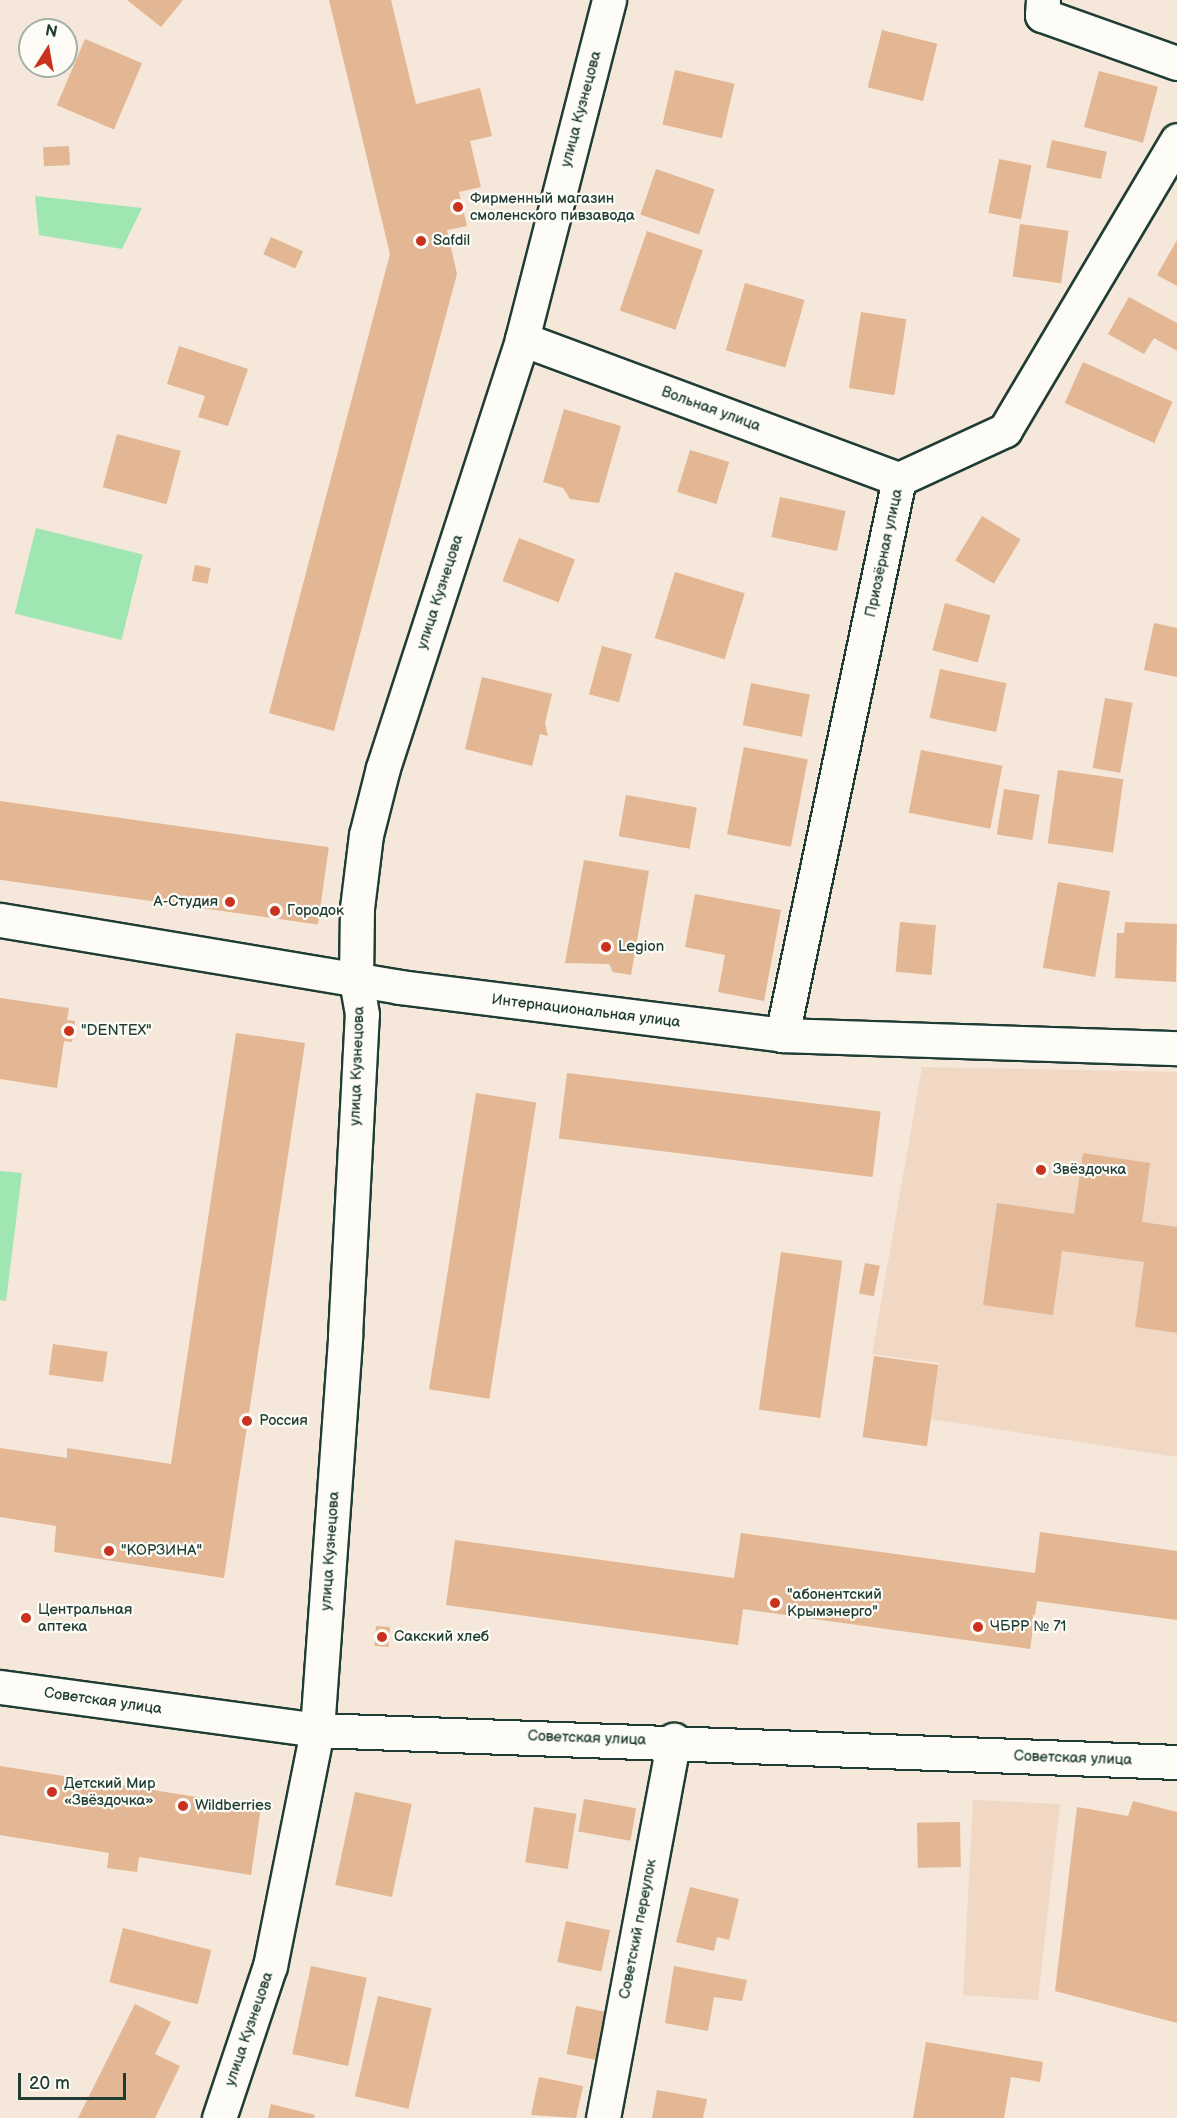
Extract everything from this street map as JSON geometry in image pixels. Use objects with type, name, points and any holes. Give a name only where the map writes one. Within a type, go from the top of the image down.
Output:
[{"type":"street","name":"улица Кузнецова","points":[[219,2118],[270,1966],[317,1730],[362,1026],[356,980],[366,835],[383,768],[522,339],[609,0]]},
{"type":"street","points":[[1043,0],[1042,15],[1177,63]]},
{"type":"street","name":"Приозёрная улица","points":[[782,1035],[899,479],[1005,430],[1177,140]]},
{"type":"street","name":"Вольная улица","points":[[522,339],[899,479]]},
{"type":"street","name":"Интернациональная улица","points":[[0,920],[356,980],[782,1035],[1177,1048]]},
{"type":"street","name":"Советская улица","points":[[0,1687],[317,1730],[674,1740],[1177,1762]]},
{"type":"street","name":"Советский переулок","points":[[603,2118],[674,1740]]},
{"type":"shaded area","name":"Звёздочка","points":[[922,1067],[1177,1072],[1177,1457],[931,1419],[939,1363],[872,1354]]},
{"type":"shaded area","points":[[973,1800],[1060,1804],[1038,2000],[963,1995]]},
{"type":"green space","points":[[35,196],[142,208],[122,249],[39,235]]},
{"type":"green space","points":[[36,528],[143,555],[121,640],[15,613]]},
{"type":"green space","points":[[0,1171],[22,1173],[6,1301],[0,1300]]},
{"type":"building","points":[[127,0],[183,0],[161,27]]},
{"type":"building","points":[[329,0],[391,0],[416,104],[480,88],[492,136],[470,141],[481,187],[459,192],[467,226],[447,230],[457,274],[334,731],[269,713],[390,254]]},
{"type":"building","points":[[882,30],[937,44],[923,101],[868,87]]},
{"type":"building","points":[[85,39],[142,63],[114,130],[57,105],[68,78],[78,78],[78,55]]},
{"type":"building","points":[[675,70],[734,84],[722,138],[662,125]]},
{"type":"building","points":[[1099,71],[1158,87],[1143,143],[1084,127]]},
{"type":"building","points":[[1052,140],[1107,152],[1101,179],[1046,167]]},
{"type":"building","points":[[69,146],[70,165],[44,166],[43,147]]},
{"type":"building","points":[[999,159],[1031,165],[1021,219],[989,213]]},
{"type":"building","points":[[656,169],[715,189],[699,235],[640,214]]},
{"type":"building","points":[[1020,224],[1069,231],[1061,283],[1013,276]]},
{"type":"building","points":[[647,231],[703,250],[675,330],[620,310]]},
{"type":"building","points":[[271,237],[303,251],[295,269],[263,254]]},
{"type":"building","points":[[1177,240],[1177,286],[1157,275]]},
{"type":"building","points":[[745,283],[805,300],[785,367],[726,350]]},
{"type":"building","points":[[1129,297],[1177,323],[1177,351],[1154,338],[1144,354],[1108,334]]},
{"type":"building","points":[[861,312],[906,319],[894,395],[849,388]]},
{"type":"building","points":[[179,346],[248,369],[228,426],[198,417],[205,396],[167,384]]},
{"type":"building","points":[[1083,362],[1173,402],[1154,443],[1065,403]]},
{"type":"building","points":[[564,409],[621,426],[599,503],[570,499],[563,488],[543,482]]},
{"type":"building","points":[[117,434],[181,451],[167,504],[103,487]]},
{"type":"building","points":[[690,450],[729,462],[716,504],[677,492]]},
{"type":"building","points":[[780,497],[846,511],[837,551],[771,537]]},
{"type":"building","points":[[982,516],[1021,539],[994,584],[955,561]]},
{"type":"building","points":[[519,538],[575,560],[559,602],[503,581]]},
{"type":"building","points":[[195,565],[211,568],[208,584],[192,581]]},
{"type":"building","points":[[675,572],[745,593],[725,659],[655,638]]},
{"type":"building","points":[[945,603],[990,615],[978,662],[932,650]]},
{"type":"building","points":[[1154,623],[1177,628],[1177,677],[1144,670]]},
{"type":"building","points":[[602,646],[632,654],[619,702],[589,694]]},
{"type":"building","points":[[940,669],[1007,683],[996,732],[930,718]]},
{"type":"building","points":[[482,677],[552,694],[545,723],[548,736],[540,734],[532,766],[465,749]]},
{"type":"building","points":[[751,683],[810,694],[802,737],[743,725]]},
{"type":"building","points":[[1105,698],[1133,703],[1120,773],[1093,768]]},
{"type":"building","points":[[744,747],[808,759],[791,847],[727,834]]},
{"type":"building","points":[[921,750],[1002,766],[990,829],[909,813]]},
{"type":"building","points":[[1058,770],[1123,779],[1113,852],[1048,843]]},
{"type":"building","points":[[1004,789],[1040,795],[1032,840],[997,834]]},
{"type":"building","points":[[626,795],[697,808],[690,849],[619,836]]},
{"type":"building","points":[[0,801],[329,847],[318,924],[0,880]]},
{"type":"building","points":[[584,860],[649,871],[631,975],[613,972],[609,964],[565,963]]},
{"type":"building","points":[[1058,882],[1110,891],[1095,977],[1043,968]]},
{"type":"building","points":[[695,894],[781,910],[764,1001],[718,992],[725,955],[685,947]]},
{"type":"building","points":[[900,922],[936,925],[932,975],[896,972]]},
{"type":"building","points":[[1125,922],[1177,924],[1176,982],[1115,978],[1117,933],[1124,933]]},
{"type":"building","points":[[0,998],[69,1008],[67,1020],[75,1021],[72,1042],[64,1041],[57,1088],[0,1079]]},
{"type":"building","points":[[236,1033],[305,1043],[224,1578],[54,1552],[56,1526],[0,1517],[0,1448],[67,1458],[67,1448],[171,1464]]},
{"type":"building","points":[[567,1073],[881,1112],[873,1177],[559,1139]]},
{"type":"building","points":[[476,1093],[536,1103],[489,1399],[429,1389]]},
{"type":"building","points":[[1083,1153],[1150,1163],[1142,1222],[1177,1227],[1177,1333],[1135,1327],[1144,1262],[1062,1251],[1053,1315],[983,1305],[997,1203],[1074,1214]]},
{"type":"building","points":[[781,1252],[842,1261],[820,1418],[759,1409]]},
{"type":"building","points":[[865,1263],[880,1266],[874,1296],[859,1293]]},
{"type":"building","points":[[53,1344],[107,1352],[103,1382],[49,1375]]},
{"type":"building","points":[[874,1356],[938,1365],[927,1446],[863,1437]]},
{"type":"building","points":[[1040,1532],[1177,1551],[1177,1620],[1037,1601],[1030,1649],[743,1609],[738,1645],[446,1605],[455,1540],[734,1578],[741,1533],[1035,1573]]},
{"type":"building","name":"Сакский хлеб","points":[[376,1626],[390,1627],[389,1647],[375,1646]]},
{"type":"building","points":[[0,1766],[261,1807],[251,1875],[139,1857],[137,1872],[107,1868],[109,1853],[0,1835]]},
{"type":"building","points":[[355,1792],[412,1804],[392,1897],[335,1885]]},
{"type":"building","points":[[584,1799],[636,1808],[630,1841],[578,1831]]},
{"type":"building","points":[[1133,1801],[1177,1812],[1177,2023],[1055,1991],[1077,1807],[1128,1816]]},
{"type":"building","points":[[534,1807],[576,1814],[568,1869],[525,1862]]},
{"type":"building","points":[[960,1822],[961,1867],[918,1868],[917,1823]]},
{"type":"building","points":[[690,1887],[739,1899],[729,1940],[717,1937],[714,1951],[676,1942]]},
{"type":"building","points":[[566,1921],[610,1930],[601,1971],[557,1962]]},
{"type":"building","points":[[123,1928],[211,1950],[198,2004],[109,1982]]},
{"type":"building","points":[[311,1966],[367,1978],[348,2066],[292,2054]]},
{"type":"building","points":[[674,1966],[747,1980],[742,2001],[714,1997],[708,2031],[665,2023]]},
{"type":"building","points":[[378,1996],[432,2008],[408,2109],[355,2096]]},
{"type":"building","points":[[135,2004],[171,2022],[155,2054],[180,2066],[155,2118],[78,2118]]},
{"type":"building","points":[[576,2006],[608,2012],[599,2060],[567,2054]]},
{"type":"building","points":[[926,2042],[1043,2062],[1040,2082],[1011,2077],[1004,2118],[913,2118]]},
{"type":"building","points":[[539,2077],[583,2086],[576,2118],[531,2115]]},
{"type":"building","points":[[657,2090],[707,2099],[703,2118],[652,2118]]},
{"type":"building","points":[[271,2104],[315,2115],[314,2118],[268,2118]]},
{"type":"place","name":"Фирменный магазин смоленского пивзавода","points":[[458,207]]},
{"type":"place","name":"Safdil","points":[[421,241]]},
{"type":"place","name":"А-Студия","points":[[230,902]]},
{"type":"place","name":"Городок","points":[[275,911]]},
{"type":"place","name":"Legion","points":[[606,947]]},
{"type":"place","name":"\"DENTEX\"","points":[[69,1031]]},
{"type":"place","name":"Звёздочка","points":[[1041,1170]]},
{"type":"place","name":"Россия","points":[[247,1421]]},
{"type":"place","name":"\"КОРЗИНА\"","points":[[109,1551]]},
{"type":"place","name":"\"абонентский Крымэнерго\"","points":[[775,1603]]},
{"type":"place","name":"Центральная аптека","points":[[26,1618]]},
{"type":"place","name":"ЧБРР № 71","points":[[978,1627]]},
{"type":"place","name":"Сакский хлеб","points":[[382,1637]]},
{"type":"place","name":"Детский Мир «Звёздочка»","points":[[52,1792]]},
{"type":"place","name":"Wildberries","points":[[183,1806]]}]
